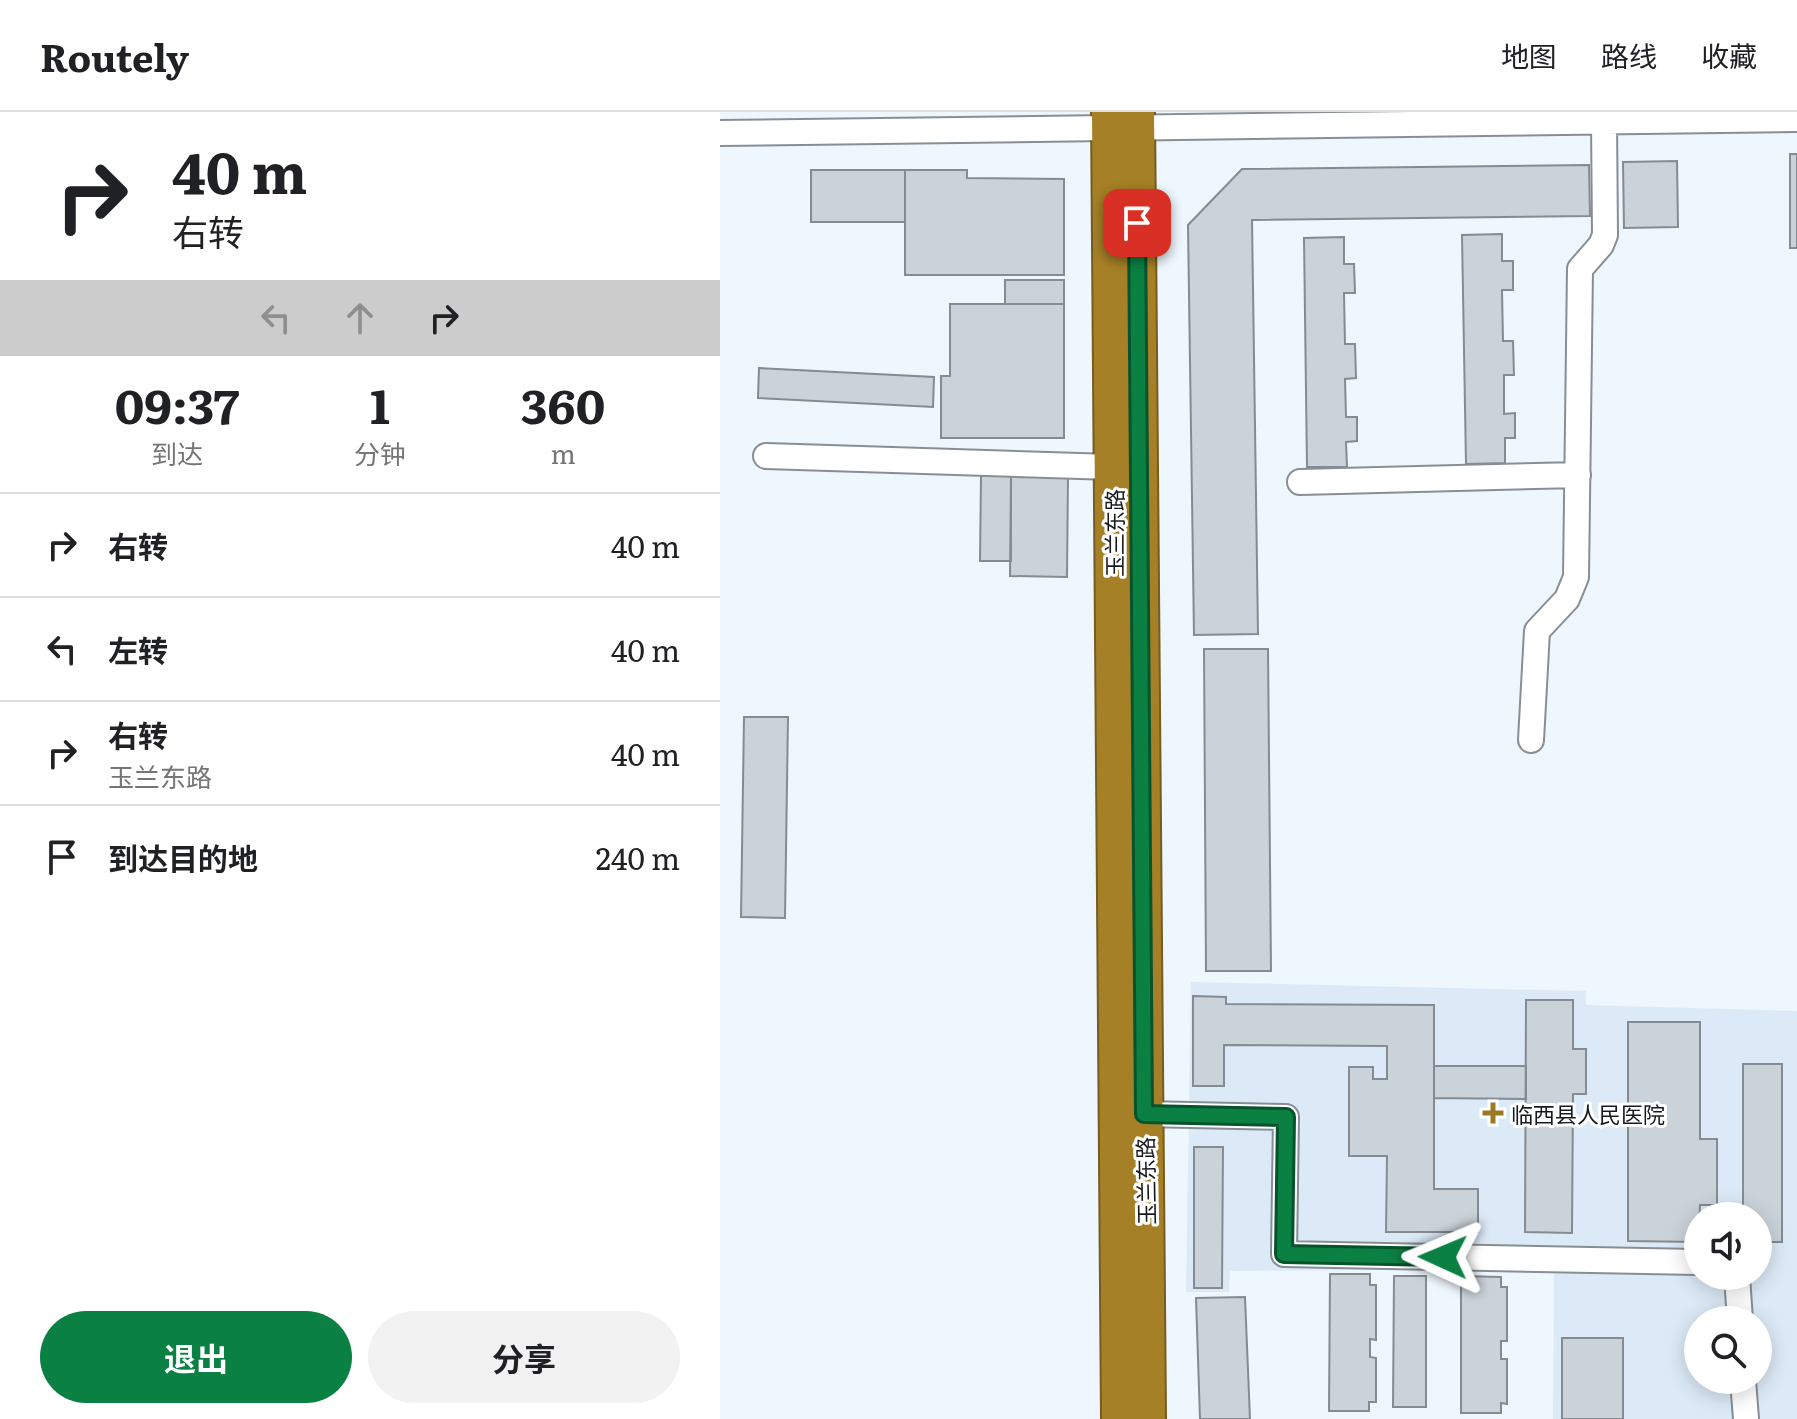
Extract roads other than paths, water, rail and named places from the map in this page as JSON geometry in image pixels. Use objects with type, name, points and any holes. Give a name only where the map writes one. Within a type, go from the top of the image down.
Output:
[{"type":"highway","name":"玉兰东路","points":[[1120,1419],[1112,467],[1123,120]]},
{"type":"highway","name":"玉兰东路","points":[[1123,120],[1144,1114],[1147,1419]]},
{"type":"street","points":[[720,133],[1123,120],[1510,117],[1604,121],[1797,119]]},
{"type":"street","points":[[1531,740],[1537,631],[1567,599],[1576,577],[1580,269],[1601,245],[1605,235],[1604,121]]},
{"type":"street","points":[[766,456],[1112,467]]},
{"type":"street","points":[[1300,482],[1578,475]]},
{"type":"street","points":[[1144,1114],[1286,1117],[1284,1254],[1684,1262]]},
{"type":"street","points":[[1744,1394],[1746,1419]]},
{"type":"place","name":"临西县人民医院","points":[[1493,1113]]}]
